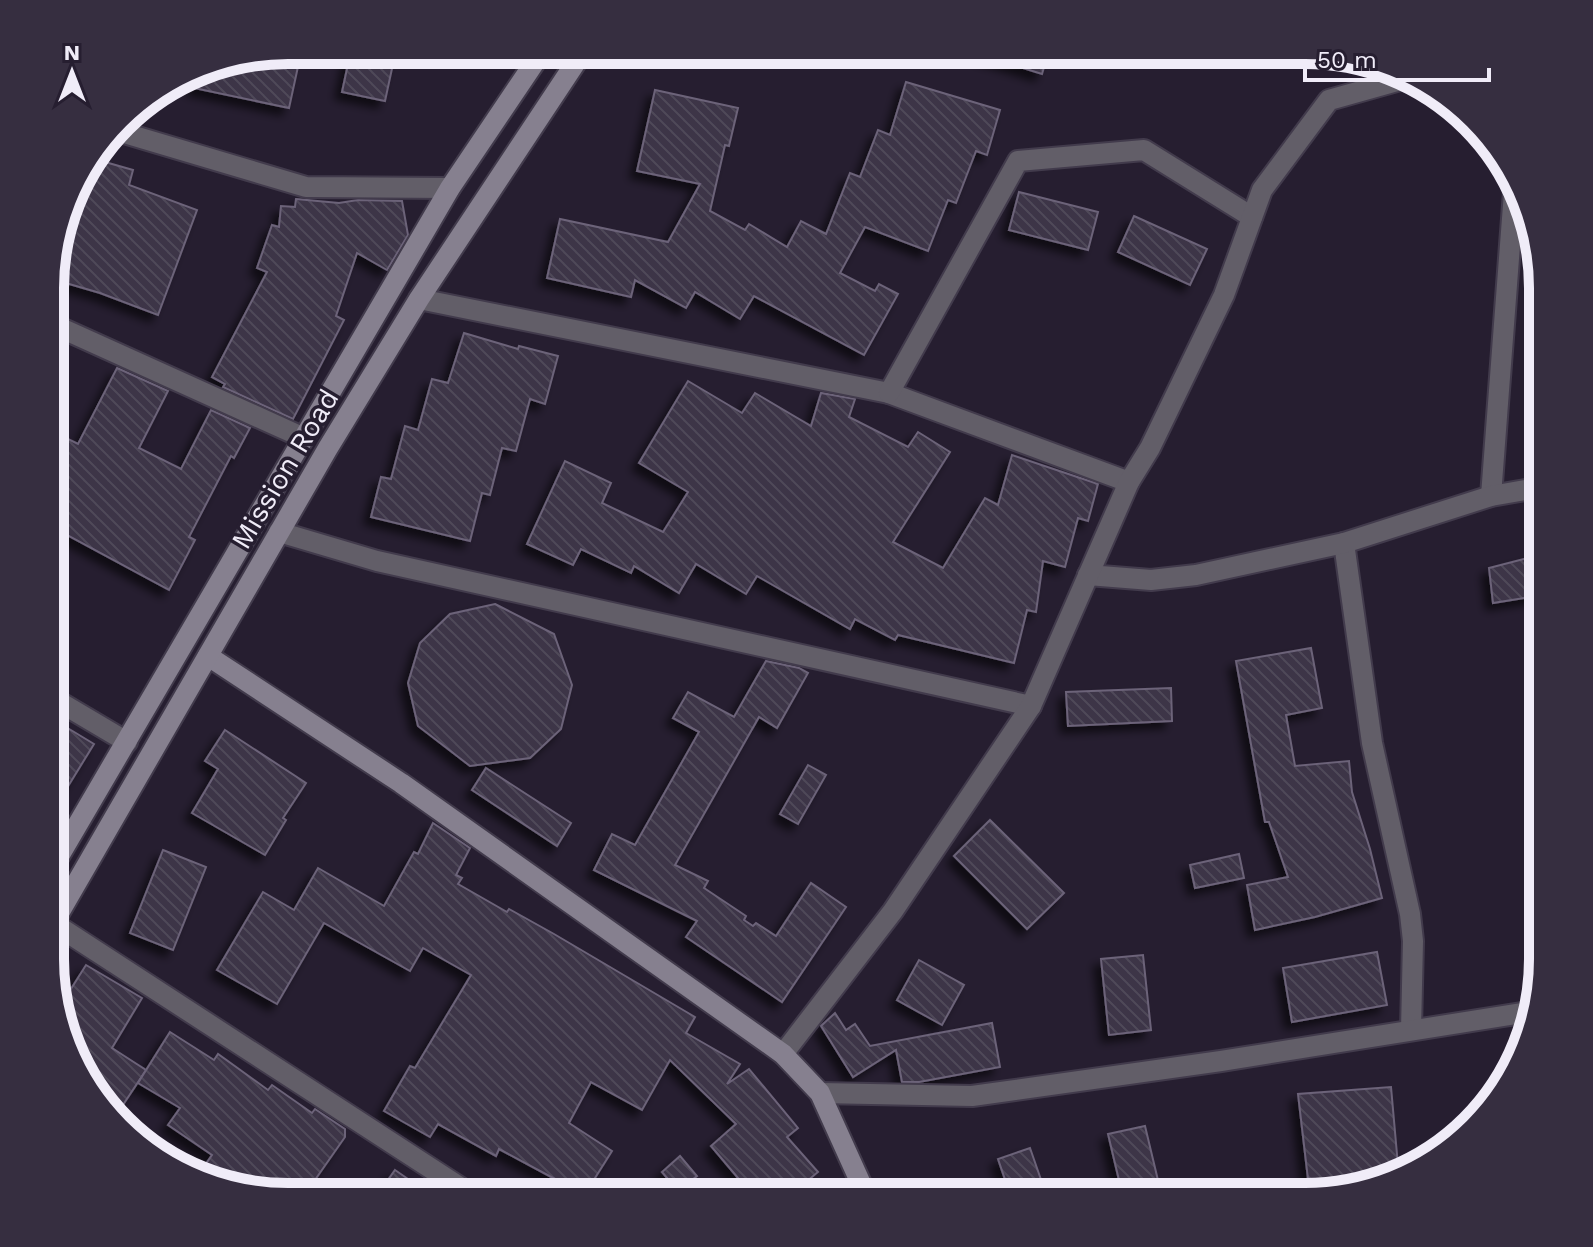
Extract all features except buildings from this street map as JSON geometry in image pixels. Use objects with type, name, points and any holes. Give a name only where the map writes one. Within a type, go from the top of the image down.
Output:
[{"type":"street","name":"Mission Road","points":[[64,848],[450,188],[534,64]]},
{"type":"street","name":"Mission Road","points":[[64,904],[279,532],[419,299],[575,64]]},
{"type":"street","points":[[783,1054],[893,911],[1031,706],[1129,482],[1150,448],[1224,295],[1262,190],[1329,100],[1393,82]]},
{"type":"street","points":[[126,134],[306,187],[450,188]]},
{"type":"street","points":[[889,393],[1018,161],[1144,150],[1252,217]]},
{"type":"street","points":[[1491,496],[1513,205]]},
{"type":"street","points":[[419,299],[889,393],[1129,482]]},
{"type":"street","points":[[64,329],[302,437]]},
{"type":"street","points":[[1088,575],[1151,580],[1196,575],[1344,543],[1491,496],[1529,489]]},
{"type":"street","points":[[279,532],[377,561],[1031,706]]},
{"type":"street","points":[[1344,543],[1372,743],[1410,914],[1413,941],[1411,1030]]},
{"type":"street","points":[[208,656],[401,783],[783,1054],[820,1093],[861,1183]]},
{"type":"street","points":[[64,705],[127,742]]},
{"type":"street","points":[[64,933],[453,1183]]},
{"type":"street","points":[[820,1093],[972,1096],[1221,1061],[1522,1013]]}]
